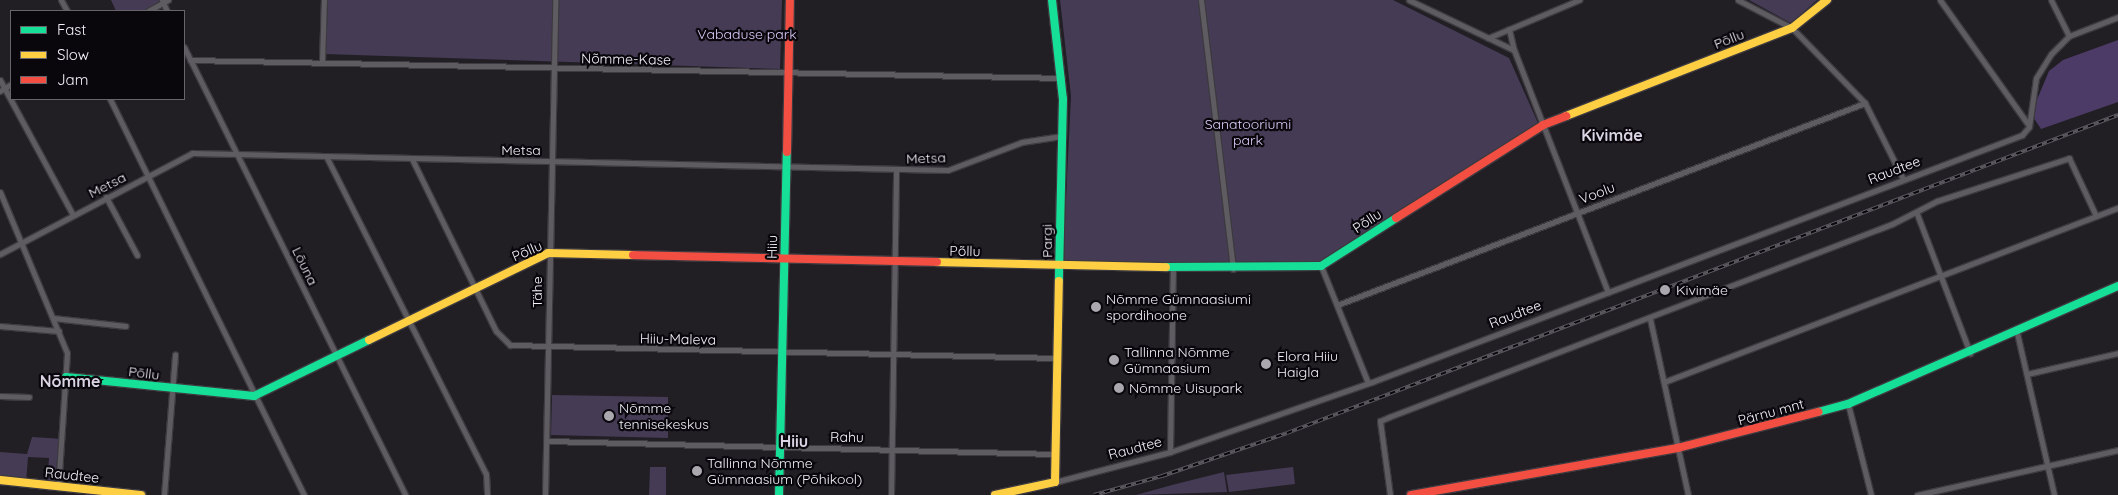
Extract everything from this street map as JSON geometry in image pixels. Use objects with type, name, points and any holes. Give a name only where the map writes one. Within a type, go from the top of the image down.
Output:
[{"type":"street","points":[[322,62],[324,0]]},
{"type":"street","name":"Tähe","points":[[545,495],[548,441],[548,253],[555,0]]},
{"type":"street","name":"Hiiu","points":[[779,495],[790,0]]},
{"type":"street","name":"Pargi","points":[[1052,0],[1062,78],[1055,482]]},
{"type":"street","points":[[1200,0],[1233,269]]},
{"type":"street","points":[[1409,0],[1514,50]]},
{"type":"street","points":[[1488,38],[1578,0]]},
{"type":"street","points":[[1738,0],[1792,28],[1865,103],[1903,179]]},
{"type":"street","name":"Põllu","points":[[66,377],[254,396],[548,253],[1173,268],[1233,269],[1321,266],[1543,124],[1792,28],[1827,0]]},
{"type":"street","points":[[1940,0],[2028,123]]},
{"type":"street","points":[[2051,0],[2069,36]]},
{"type":"street","points":[[150,10],[164,1]]},
{"type":"street","points":[[2028,123],[2036,78],[2069,36],[2118,17]]},
{"type":"street","points":[[1508,29],[1514,50],[1608,292]]},
{"type":"street","name":"Lõuna","points":[[185,49],[405,495]]},
{"type":"street","name":"Nõmme-Kase","points":[[190,60],[1062,78]]},
{"type":"street","points":[[0,80],[2,89],[73,215]]},
{"type":"street","points":[[110,100],[304,495]]},
{"type":"street","name":"Voolu","points":[[1337,305],[1865,103]]},
{"type":"street","name":"Raudtee","points":[[994,495],[1055,482],[1170,452],[1368,383],[2022,135],[2028,123]]},
{"type":"street","name":"Metsa","points":[[0,254],[192,153],[948,170],[1022,142],[1062,136]]},
{"type":"street","points":[[326,156],[486,474],[487,495]]},
{"type":"street","points":[[1390,495],[1380,421],[1650,320],[1917,214],[1937,201],[2069,158],[2096,216]]},
{"type":"street","name":"Hiiu-Maleva","points":[[412,159],[505,342],[548,347],[1057,358]]},
{"type":"street","points":[[891,495],[893,354],[897,262],[896,170]]},
{"type":"street","points":[[0,192],[67,353],[58,487]]},
{"type":"street","points":[[106,197],[137,255]]},
{"type":"street","points":[[1664,382],[1943,277],[2118,208]]},
{"type":"street","points":[[1917,214],[1943,277],[1970,353]]},
{"type":"street","points":[[1321,266],[1368,383]]},
{"type":"street","points":[[1170,452],[1173,268]]},
{"type":"street","name":"Pärnu mnt","points":[[1411,495],[1452,492],[1678,448],[1848,404],[2017,333],[2118,286]]},
{"type":"street","points":[[53,318],[126,326]]},
{"type":"street","points":[[1650,320],[1688,495]]},
{"type":"street","points":[[0,326],[58,331]]},
{"type":"street","points":[[2017,333],[2054,495]]},
{"type":"street","points":[[2027,374],[2118,353]]},
{"type":"street","points":[[164,495],[175,354]]},
{"type":"street","points":[[0,396],[29,397]]},
{"type":"street","points":[[1848,404],[1871,495]]},
{"type":"street","name":"Rahu","points":[[548,441],[893,448],[1056,454]]},
{"type":"street","points":[[1917,495],[2118,450]]},
{"type":"street","name":"Raudtee","points":[[0,480],[141,495]]},
{"type":"green space","points":[[111,0],[161,0],[163,3],[150,10],[116,10]]},
{"type":"green space","name":"Vabaduse park","points":[[328,0],[782,0],[780,69],[324,54]]},
{"type":"green space","name":"Sanatooriumi park","points":[[1060,0],[1393,0],[1509,58],[1538,123],[1320,263],[1235,265],[1063,262],[1071,96]]},
{"type":"green space","points":[[1749,0],[1817,0],[1791,23]]},
{"type":"green space","name":"Nõmme tennisekeskus","points":[[552,395],[668,397],[668,438],[551,435]]},
{"type":"green space","points":[[32,437],[62,439],[58,487],[47,486],[49,458],[28,457],[26,483],[0,480],[0,452],[27,454]]},
{"type":"green space","points":[[650,467],[666,467],[666,495],[649,495]]},
{"type":"green space","points":[[1293,467],[1295,484],[1229,492],[1226,475]]},
{"type":"green space","points":[[1224,472],[1227,492],[1136,495],[1172,485]]},
{"type":"shaded area","points":[[2118,40],[2118,102],[2041,129],[2031,114],[2049,71],[2063,60]]},
{"type":"railway","points":[[1094,495],[1162,476],[1287,433],[2118,115]]},
{"type":"traffic: fast","points":[[1052,0],[1063,99],[1059,281]]},
{"type":"traffic: fast","points":[[779,495],[787,152]]},
{"type":"traffic: fast","points":[[1166,267],[1321,266],[1396,218]]},
{"type":"traffic: fast","points":[[1818,412],[1848,404],[2118,286]]},
{"type":"traffic: fast","points":[[66,377],[254,396],[369,340]]},
{"type":"traffic: slow","points":[[1566,116],[1792,28],[1827,0]]},
{"type":"traffic: slow","points":[[369,340],[548,253],[633,255]]},
{"type":"traffic: slow","points":[[937,262],[1166,267]]},
{"type":"traffic: slow","points":[[995,495],[1055,482],[1059,281]]},
{"type":"traffic: slow","points":[[0,480],[141,495]]},
{"type":"traffic: jam","points":[[787,152],[790,0]]},
{"type":"traffic: jam","points":[[1396,218],[1543,125],[1566,116]]},
{"type":"traffic: jam","points":[[633,255],[937,262]]},
{"type":"traffic: jam","points":[[1411,495],[1678,448],[1818,412]]},
{"type":"place","name":"Kivimäe","points":[[1665,290]]},
{"type":"place","name":"Nõmme Gümnaasiumi spordihoone","points":[[1096,307]]},
{"type":"place","name":"Tallinna Nõmme Gümnaasium","points":[[1114,360]]},
{"type":"place","name":"Elora Hiiu Haigla","points":[[1266,364]]},
{"type":"place","name":"Nõmme Uisupark","points":[[1119,388]]},
{"type":"place","name":"Nõmme tennisekeskus","points":[[609,416]]},
{"type":"place","name":"Tallinna Nõmme Gümnaasium (Põhikool)","points":[[697,471]]},
{"type":"district","name":"Kivimäe","points":[[1612,135]]},
{"type":"district","name":"Nõmme","points":[[70,381]]},
{"type":"district","name":"Hiiu","points":[[794,441]]}]
